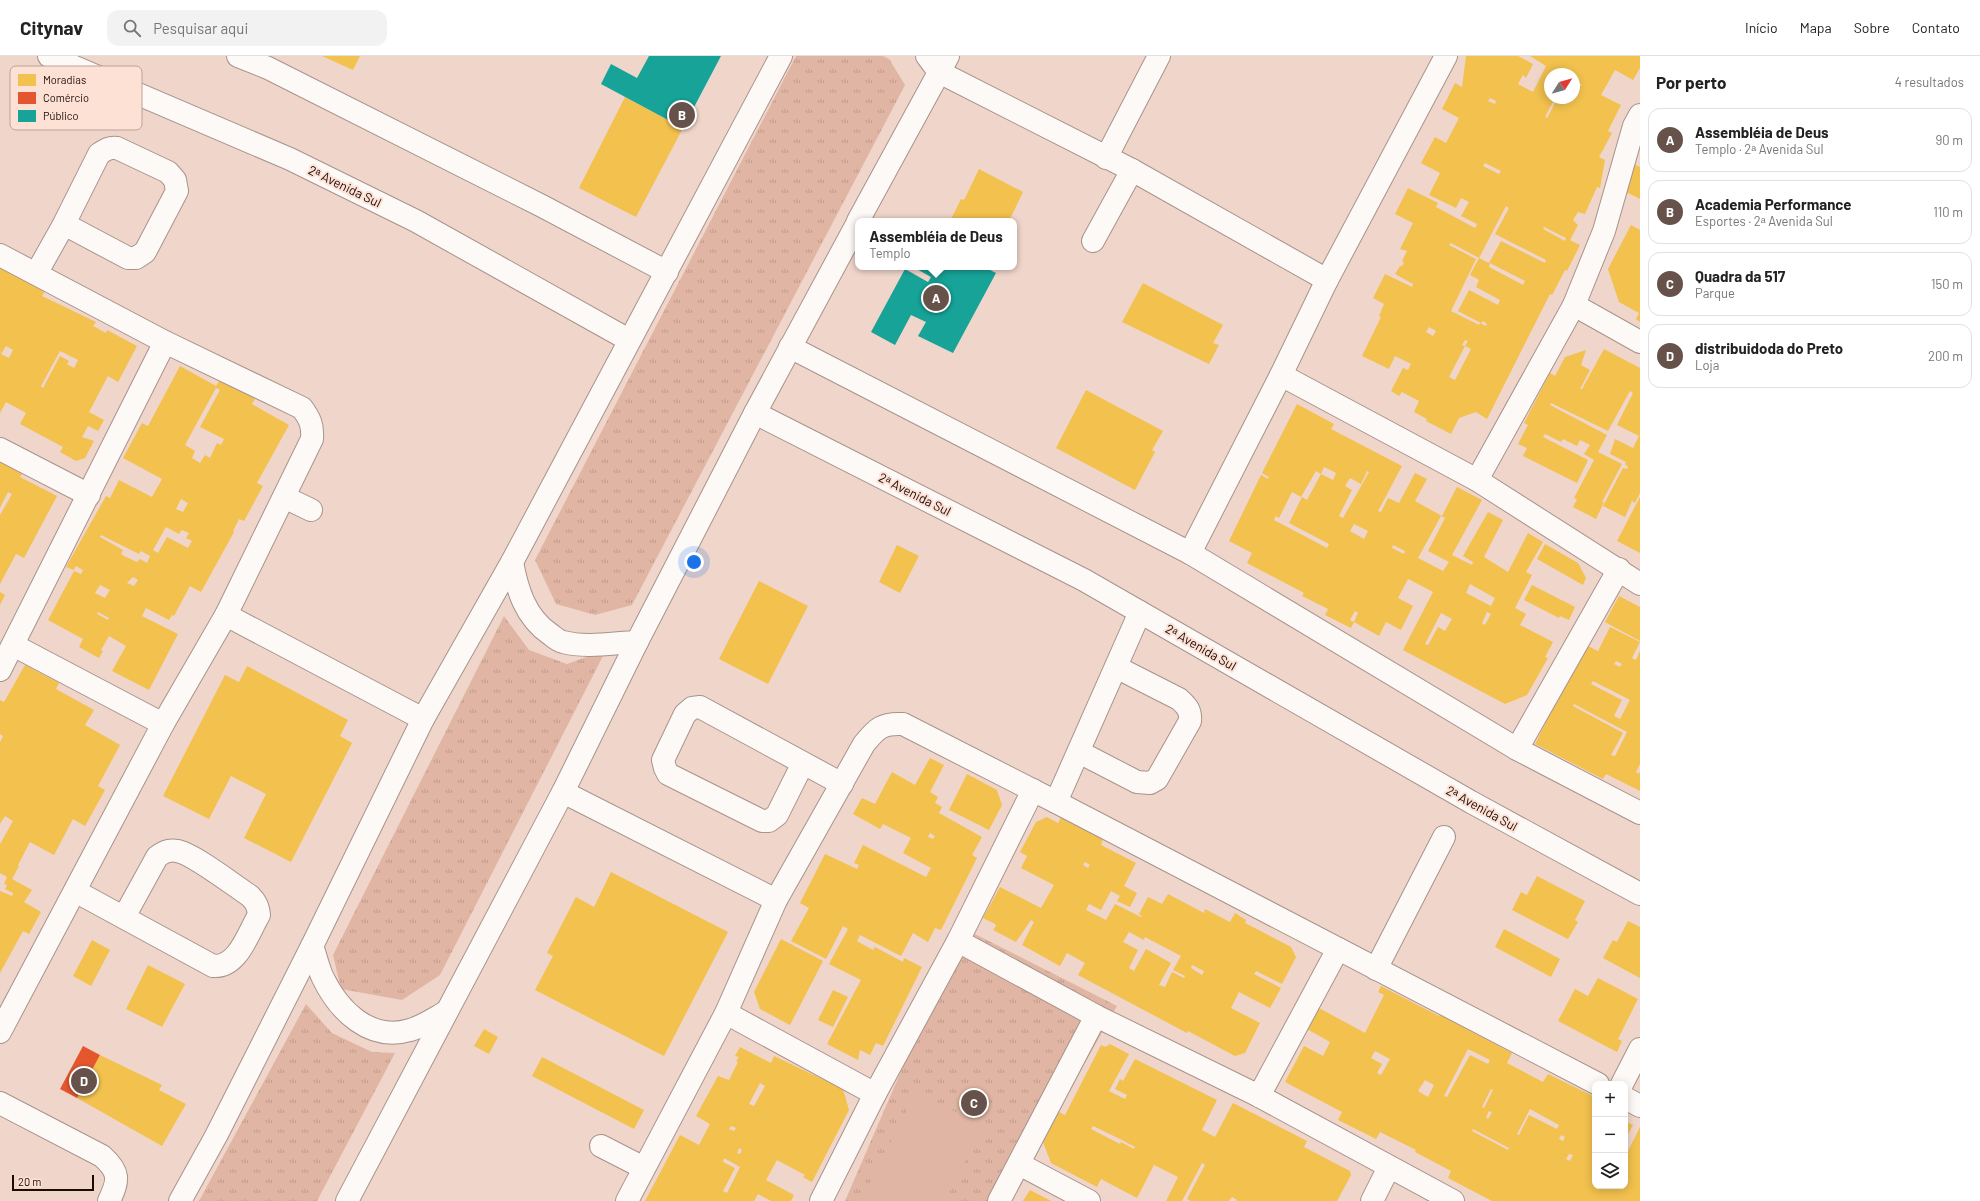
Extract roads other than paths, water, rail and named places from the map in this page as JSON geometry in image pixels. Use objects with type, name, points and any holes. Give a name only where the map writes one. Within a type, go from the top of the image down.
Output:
[{"type":"street","name":"2ᵃ Avenida Sul","points":[[49,56],[72,66]]},
{"type":"street","points":[[238,56],[271,62],[667,272]]},
{"type":"street","points":[[180,1201],[216,1136],[312,946],[423,719],[512,562],[781,56]]},
{"type":"street","points":[[1106,158],[1159,56]]},
{"type":"street","points":[[1190,553],[1281,375],[1327,280],[1446,56]]},
{"type":"street","points":[[860,218],[938,61],[1106,158],[1132,170],[1327,280]]},
{"type":"street","name":"2ᵃ Avenida Sul","points":[[142,96],[290,159],[409,218],[629,340]]},
{"type":"street","points":[[1477,480],[1574,306],[1604,231],[1634,126],[1640,115]]},
{"type":"street","points":[[36,274],[64,224],[99,154],[110,148],[117,148],[168,172],[175,180],[178,191],[145,252],[136,258],[128,258],[64,224]]},
{"type":"street","points":[[1093,241],[1132,170]]},
{"type":"street","points":[[347,1201],[563,792],[637,642],[755,413],[855,227]]},
{"type":"street","points":[[0,255],[165,342],[302,408],[309,417],[313,427],[312,439],[226,616],[163,724],[75,891],[1,1026]]},
{"type":"street","points":[[1574,306],[1640,342]]},
{"type":"street","points":[[0,670],[165,342]]},
{"type":"street","points":[[790,347],[1190,553],[1517,749],[1640,813]]},
{"type":"street","points":[[1281,375],[1477,480],[1619,569],[1640,584]]},
{"type":"street","name":"2ᵃ Avenida Sul","points":[[755,413],[1084,580],[1471,802],[1640,894]]},
{"type":"street","points":[[0,449],[89,495]]},
{"type":"street","points":[[284,497],[311,510]]},
{"type":"street","points":[[512,562],[517,586],[529,612],[543,629],[561,642],[592,645],[637,642]]},
{"type":"street","points":[[1517,749],[1619,569]]},
{"type":"street","points":[[1056,802],[1140,612]]},
{"type":"street","points":[[226,616],[423,719]]},
{"type":"street","points":[[13,645],[163,724]]},
{"type":"street","points":[[1078,752],[1137,782],[1150,784],[1157,779],[1190,721],[1190,714],[1187,706],[1179,699],[1116,667]]},
{"type":"street","points":[[802,763],[776,814],[770,821],[762,821],[668,774],[664,768],[663,760],[686,714],[692,708],[700,708],[842,784]]},
{"type":"street","points":[[627,1201],[726,1013],[776,900],[864,744],[876,729],[889,724],[903,724],[1592,1081]]},
{"type":"street","points":[[821,1201],[875,1094],[958,941],[1033,790]]},
{"type":"street","points":[[563,792],[776,900]]},
{"type":"street","points":[[1376,969],[1444,837]]},
{"type":"street","points":[[75,891],[213,966],[222,967],[236,956],[259,915],[256,902],[250,896],[191,857],[177,850],[166,851],[157,856],[124,917]]},
{"type":"street","points":[[958,941],[1096,1016],[1259,1096],[1453,1201]]},
{"type":"street","points":[[312,946],[322,977],[336,1002],[360,1024],[385,1033],[410,1030],[446,1012]]},
{"type":"street","points":[[1259,1096],[1338,949]]},
{"type":"street","points":[[726,1013],[875,1094]]},
{"type":"street","points":[[999,1201],[1096,1016]]},
{"type":"street","points":[[1624,1081],[1640,1049]]},
{"type":"street","points":[[1628,1100],[1640,1106]]},
{"type":"street","points":[[0,1103],[102,1156],[112,1164],[116,1174],[117,1183],[109,1201]]},
{"type":"street","points":[[601,1146],[644,1168]]},
{"type":"street","points":[[1019,1164],[1089,1201]]},
{"type":"street","points":[[1372,1201],[1389,1167]]},
{"type":"place","name":"Academia Performance","points":[[682,115]]},
{"type":"place","name":"Assembléia de Deus","points":[[936,298]]},
{"type":"place","name":"distribuidoda do Preto","points":[[84,1081]]},
{"type":"place","name":"Quadra da 517","points":[[974,1103]]}]
